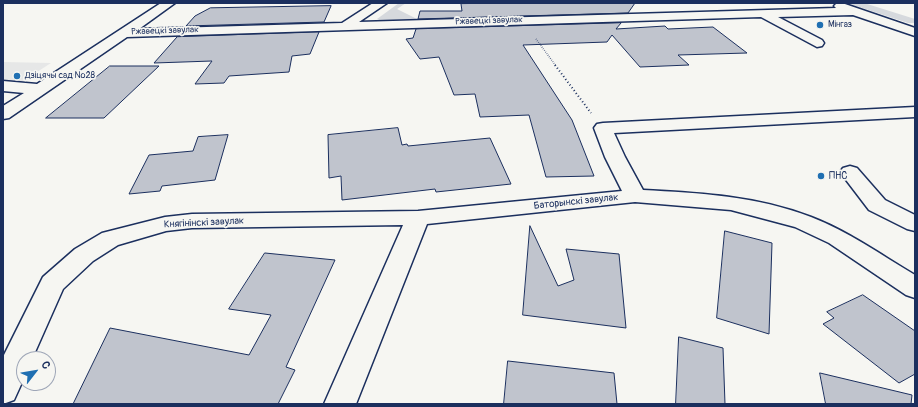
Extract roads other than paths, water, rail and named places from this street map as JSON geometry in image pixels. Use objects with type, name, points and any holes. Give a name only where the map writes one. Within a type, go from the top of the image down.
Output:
[{"type":"street","points":[[3,114],[168,3]]},
{"type":"street","points":[[346,25],[381,3]]},
{"type":"street","points":[[829,3],[915,32]]},
{"type":"street","points":[[714,4],[742,14]]},
{"type":"street","name":"Ржавецкі завулак","points":[[124,33],[346,25],[853,11]]},
{"type":"street","points":[[763,14],[816,43]]},
{"type":"street","points":[[3,86],[40,89]]},
{"type":"street","points":[[635,196],[615,157],[603,128],[915,112]]},
{"type":"street","points":[[850,172],[877,205],[915,224]]},
{"type":"street","name":"Баторынскі завулак","points":[[418,218],[635,196],[731,203],[803,222],[837,238],[915,288]]},
{"type":"street","points":[[340,404],[418,218]]},
{"type":"street","name":"Княгінінскі завулак","points":[[3,390],[52,284],[84,255],[110,239],[165,224],[192,221],[418,218]]},
{"type":"place","name":"Мінгаз","points":[[820,25]]},
{"type":"place","name":"Дзіцячы сад №28","points":[[17,76]]},
{"type":"place","name":"ПНС","points":[[821,176]]}]
